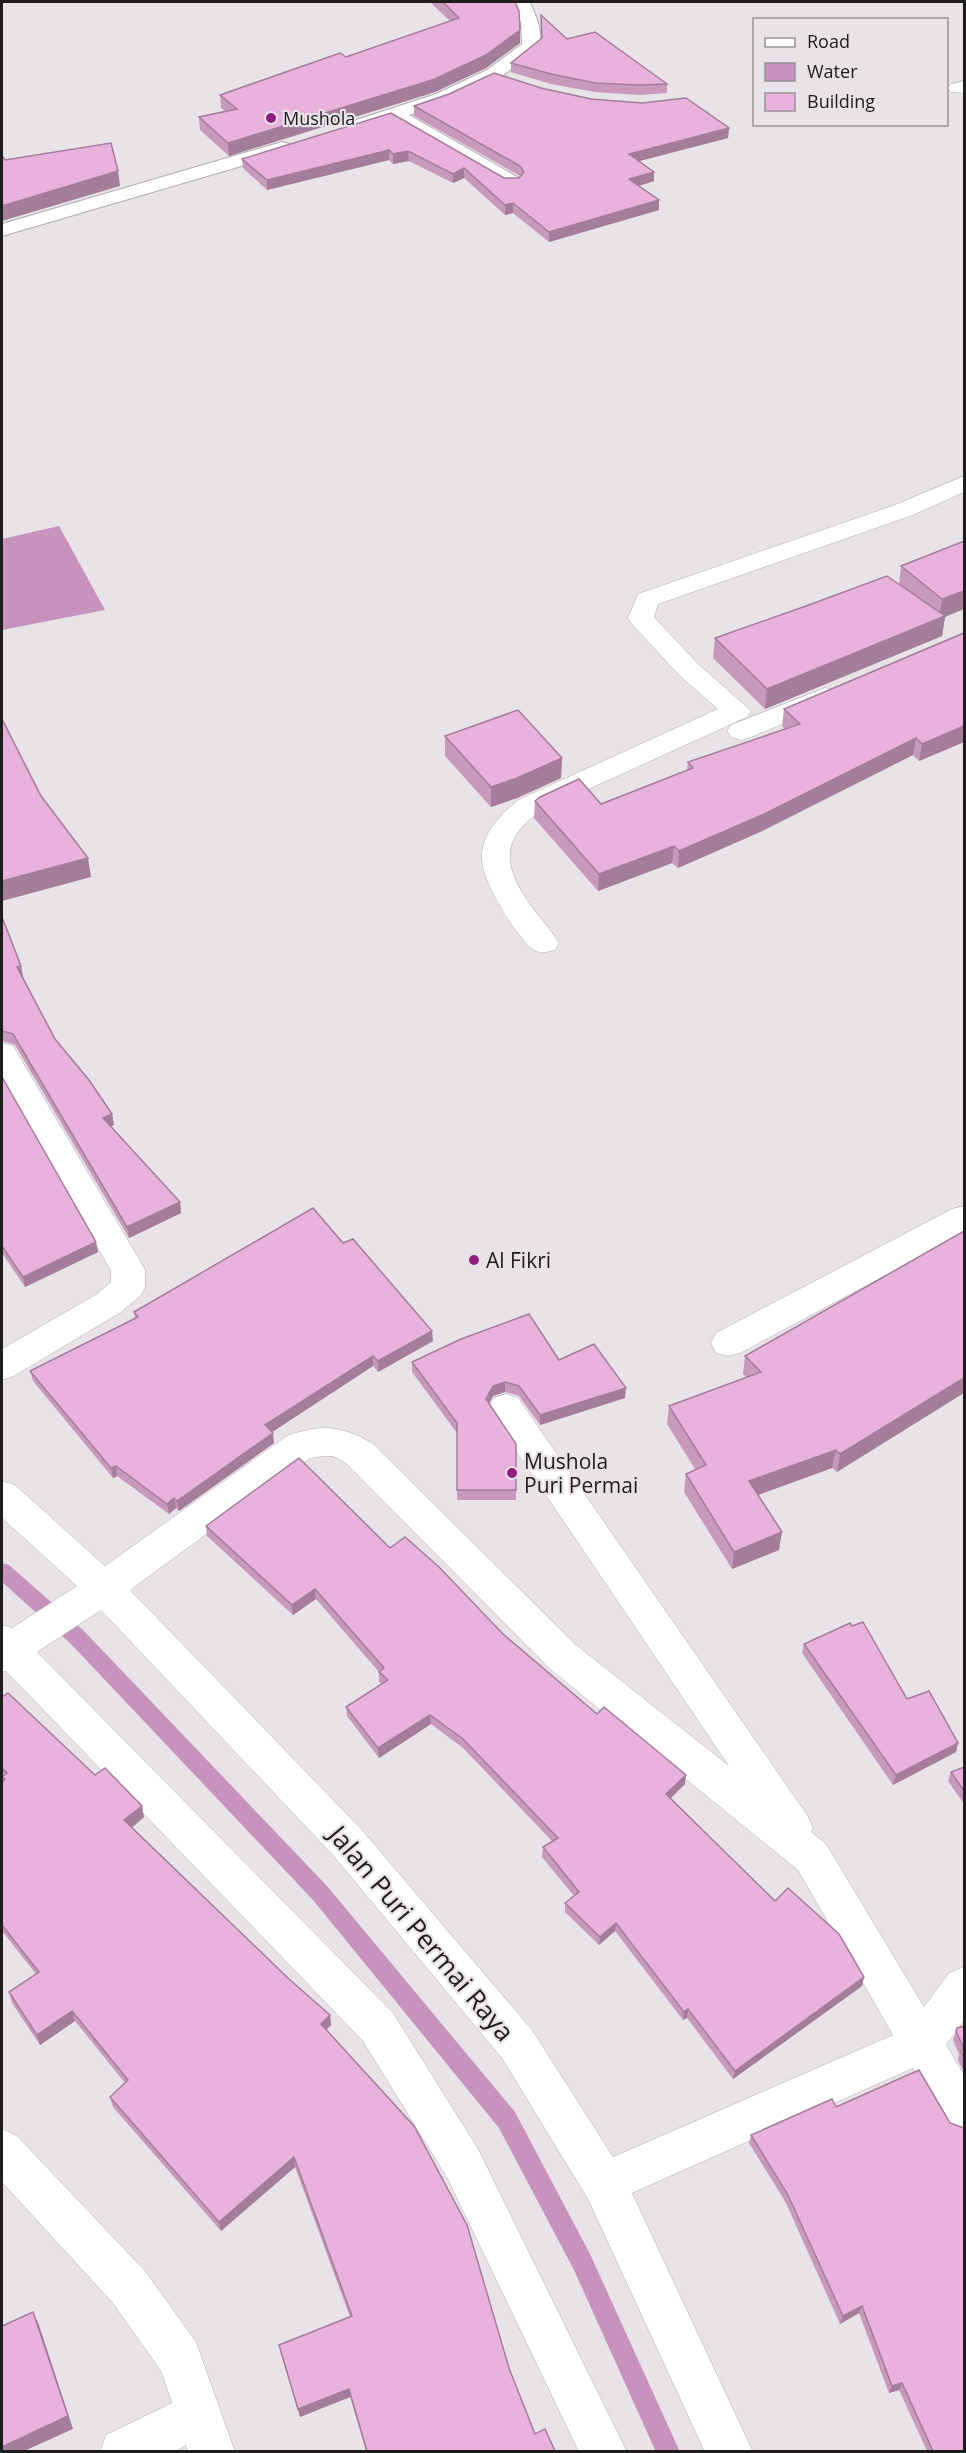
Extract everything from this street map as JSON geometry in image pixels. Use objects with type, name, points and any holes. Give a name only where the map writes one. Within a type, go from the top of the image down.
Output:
[{"type":"street","points":[[544,943],[516,910],[496,869],[495,846],[512,817],[528,806],[737,711],[689,670],[641,618],[647,599],[904,510],[964,483]]},
{"type":"street","points":[[741,731],[847,686]]},
{"type":"street","points":[[2,1054],[128,1270],[128,1287],[109,1303],[2,1366]]},
{"type":"street","points":[[728,1343],[964,1218]]},
{"type":"street","points":[[506,1408],[812,1857],[964,2115]]},
{"type":"street","points":[[604,2451],[463,2164],[378,2027],[10,1647],[98,1592],[300,1446],[317,1442],[339,1441],[359,1453],[563,1657],[812,1857]]},
{"type":"street","name":"Jalan Puri Permai Raya","points":[[2,1496],[347,1842],[516,2044],[604,2183],[730,2451]]},
{"type":"street","points":[[604,2183],[922,2043],[964,1987]]},
{"type":"street","points":[[2,2151],[129,2287],[180,2358],[206,2433],[123,2451]]},
{"type":"lane","points":[[340,131],[442,98],[493,74],[531,46],[530,23],[521,2]]},
{"type":"lane","points":[[493,74],[516,82]]},
{"type":"lane","points":[[394,114],[512,182]]},
{"type":"lane","points":[[2,230],[299,143]]},
{"type":"water","points":[[59,526],[105,610],[2,630],[2,539]]},
{"type":"building","points":[[443,2],[515,2],[519,11],[520,30],[486,55],[435,79],[228,143],[199,117],[237,109],[220,95],[340,53],[346,57],[459,18]]},
{"type":"building","points":[[541,15],[567,39],[595,32],[667,84],[595,83],[511,63],[542,38]]},
{"type":"building","points":[[494,73],[541,88],[591,99],[642,103],[686,98],[729,128],[629,154],[654,172],[629,179],[659,200],[549,232],[513,203],[505,205],[464,168],[453,174],[408,151],[393,154],[389,150],[267,180],[242,159],[391,113],[504,178],[519,178],[524,172],[520,166],[414,106],[449,94]]},
{"type":"building","points":[[111,143],[118,171],[2,206],[2,156],[5,160]]},
{"type":"building","points":[[964,541],[964,591],[942,599],[901,566]]},
{"type":"building","points":[[887,576],[945,616],[767,689],[715,638],[806,606]]},
{"type":"building","points":[[964,633],[964,726],[922,744],[916,738],[762,815],[679,851],[674,846],[599,874],[535,801],[579,779],[601,804],[693,768],[688,762],[800,724],[784,709]]},
{"type":"building","points":[[518,710],[562,758],[491,787],[445,736]]},
{"type":"building","points":[[2,719],[41,796],[88,858],[2,881]]},
{"type":"building","points":[[2,917],[21,966],[17,967],[55,1039],[89,1080],[112,1114],[103,1118],[180,1202],[127,1227],[13,1034],[2,1031]]},
{"type":"building","points":[[2,1077],[96,1242],[23,1277],[2,1246]]},
{"type":"building","points":[[313,1208],[343,1243],[353,1239],[432,1331],[378,1361],[373,1356],[265,1425],[273,1433],[177,1501],[174,1498],[167,1504],[116,1466],[111,1468],[30,1371],[138,1317],[134,1312]]},
{"type":"building","points":[[964,1231],[964,1378],[840,1454],[836,1450],[749,1481],[782,1532],[734,1552],[686,1474],[706,1465],[669,1406],[761,1372],[745,1356]]},
{"type":"building","points":[[529,1314],[559,1360],[594,1344],[626,1388],[540,1415],[519,1386],[505,1382],[493,1386],[486,1399],[516,1444],[516,1490],[457,1490],[457,1423],[412,1362],[461,1339]]},
{"type":"building","points":[[299,1458],[390,1548],[405,1537],[439,1567],[503,1634],[597,1714],[604,1707],[686,1775],[666,1794],[775,1901],[788,1888],[839,1934],[864,1977],[735,2071],[688,2009],[684,2012],[616,1923],[600,1937],[565,1903],[579,1892],[543,1847],[558,1838],[463,1739],[430,1715],[378,1748],[346,1707],[388,1680],[379,1672],[384,1668],[315,1589],[292,1605],[206,1526]]},
{"type":"building","points":[[863,1622],[907,1699],[929,1691],[958,1743],[896,1775],[804,1644],[850,1623],[852,1626]]},
{"type":"building","points":[[8,1693],[95,1775],[105,1768],[142,1806],[124,1820],[289,1979],[330,2015],[321,2024],[414,2126],[467,2225],[509,2368],[535,2434],[545,2429],[555,2451],[367,2451],[349,2389],[298,2409],[279,2345],[352,2316],[294,2157],[219,2222],[110,2097],[128,2080],[72,2011],[37,2035],[9,1992],[39,1972],[2,1925],[2,1782],[5,1779],[2,1777],[7,1773],[2,1768],[2,1697]]},
{"type":"building","points":[[964,1767],[964,1791],[951,1772]]},
{"type":"building","points":[[964,2026],[964,2049],[956,2031],[957,2028]]},
{"type":"building","points":[[919,2070],[950,2123],[964,2128],[964,2451],[933,2451],[902,2383],[892,2386],[862,2306],[843,2316],[788,2195],[751,2135],[832,2099],[836,2107]]},
{"type":"building","points":[[33,2312],[68,2416],[2,2447],[2,2326]]},
{"type":"waterway","points":[[2,1571],[77,1637],[320,1893],[507,2120],[582,2262],[668,2452]]},
{"type":"place","name":"Mushola","points":[[271,118]]},
{"type":"place","name":"Al Fikri","points":[[474,1260]]},
{"type":"place","name":"Mushola Puri Permai","points":[[512,1473]]}]
